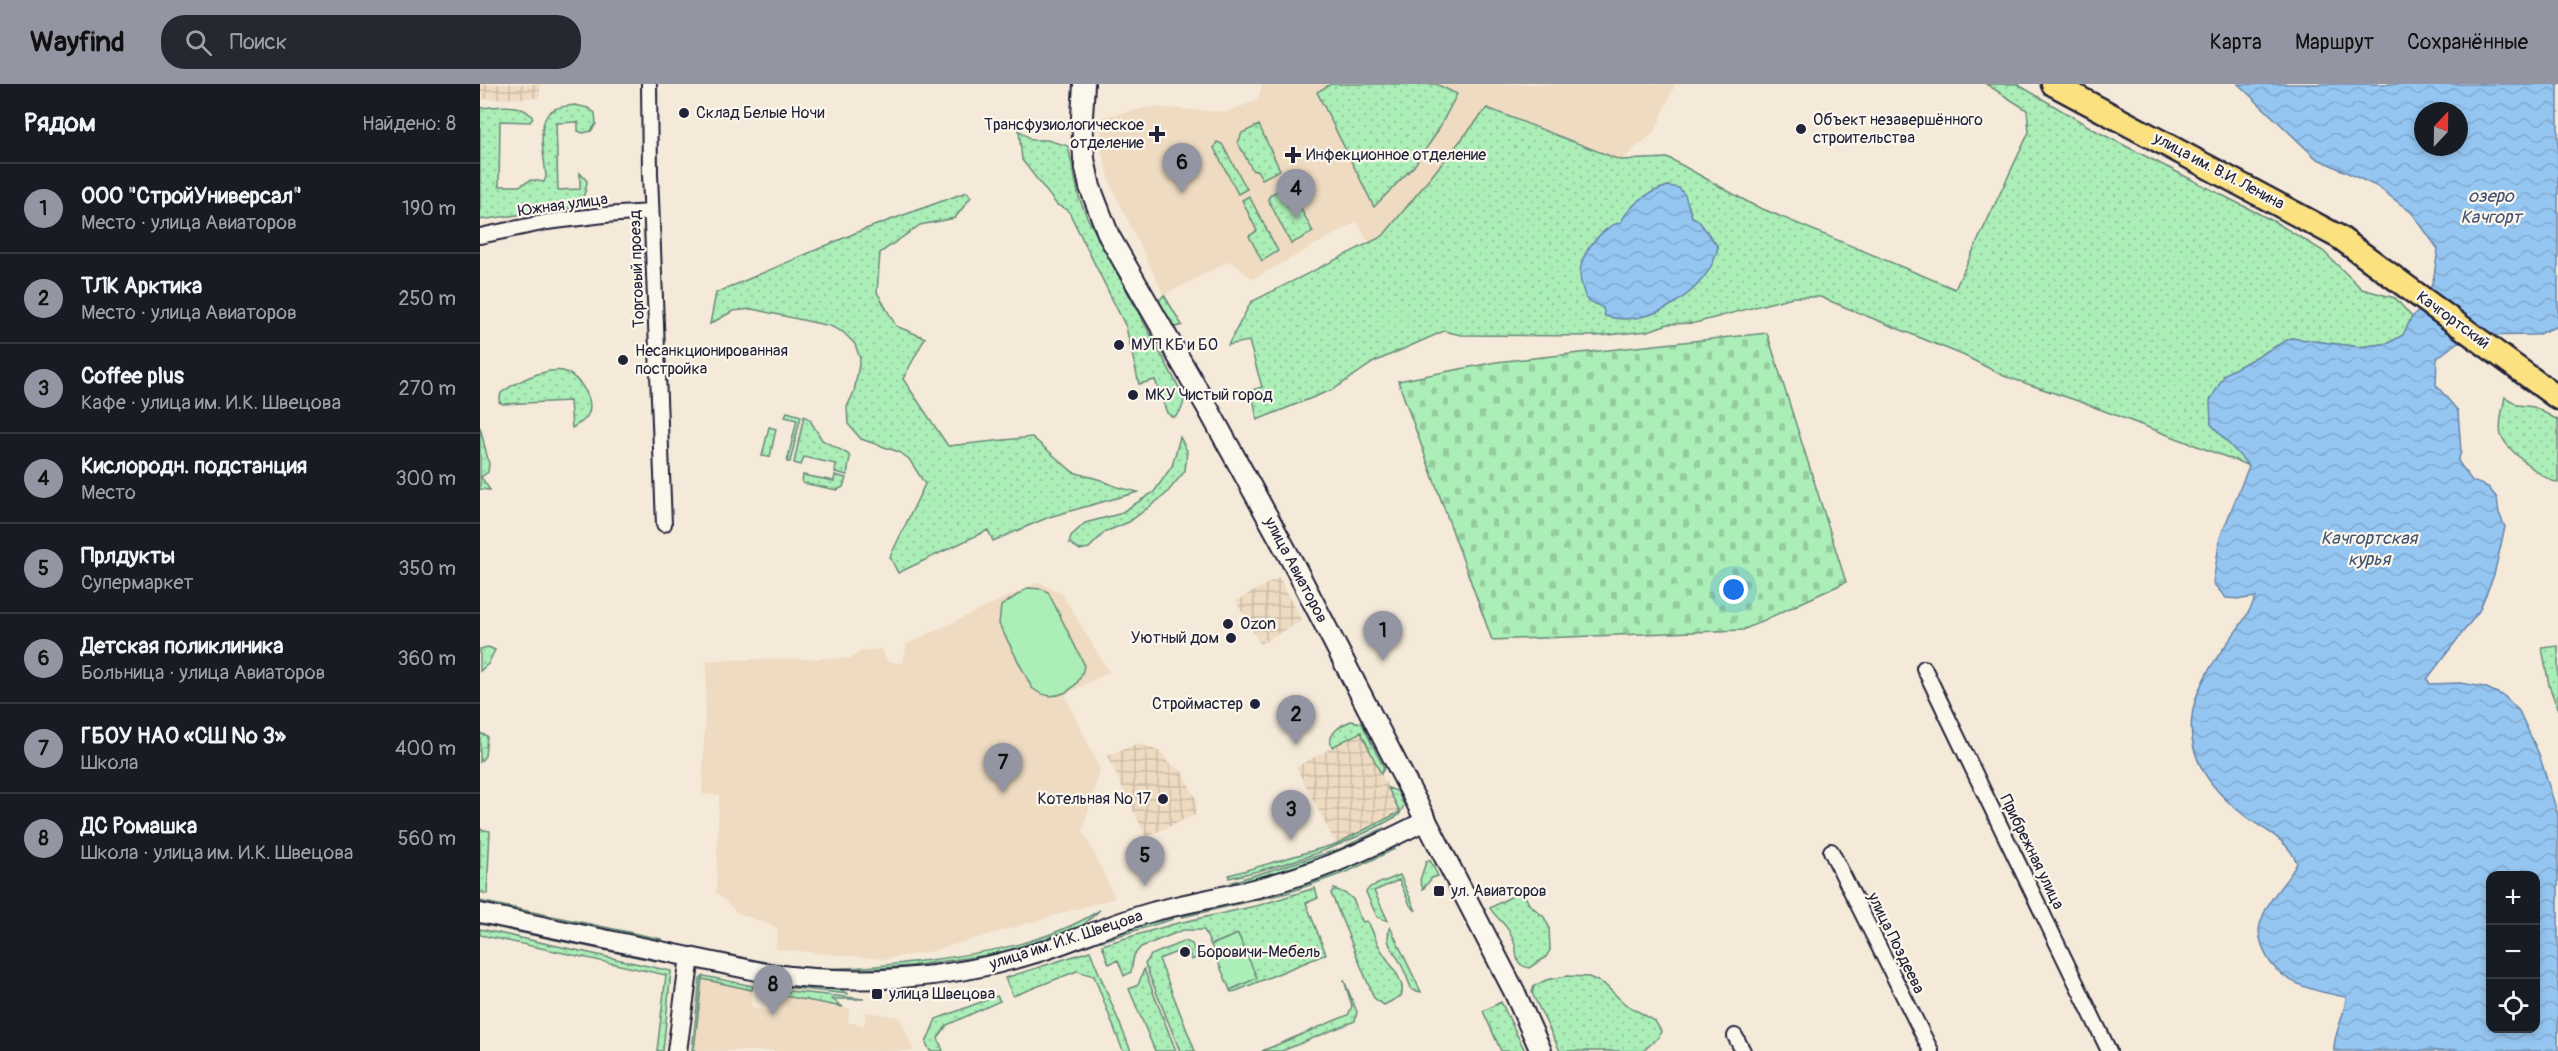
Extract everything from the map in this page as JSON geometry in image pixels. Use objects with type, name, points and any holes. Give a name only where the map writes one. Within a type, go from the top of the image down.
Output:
[{"type":"main road","name":"улица Авиаторов","points":[[1084,84],[1082,116],[1084,159],[1090,187],[1109,236],[1289,556],[1514,991],[1541,1051]]},
{"type":"main road","name":"улица им. В.И. Ленина","points":[[2053,84],[2307,217],[2380,266]]},
{"type":"main road","name":"Качгортский","points":[[2380,266],[2558,398]]},
{"type":"street","name":"Торговый проезд","points":[[649,84],[651,212],[664,524]]},
{"type":"street","name":"Южная улица","points":[[480,236],[559,220],[651,212]]},
{"type":"street","name":"Прибрежная улица","points":[[1924,668],[2109,1051]]},
{"type":"street","name":"улица им. И.К. Швецова","points":[[480,913],[766,973],[838,980],[907,977],[990,965],[1037,953],[1151,912],[1275,884],[1334,864],[1426,820]]},
{"type":"street","name":"улица Поздеева","points":[[1831,851],[1931,1051]]},
{"type":"street","points":[[677,1051],[690,957]]},
{"type":"street","points":[[1736,1036],[1743,1051]]},
{"type":"shaded area","points":[[480,84],[540,84],[540,98],[480,99]]},
{"type":"shaded area","points":[[1262,84],[1675,84],[1655,132],[1620,161],[1487,108],[1383,236],[1369,243],[1357,222],[1253,279],[1230,261],[1164,295],[1112,188],[1100,145],[1102,117],[1150,107],[1226,112],[1258,100]]},
{"type":"shaded area","points":[[1279,577],[1302,621],[1260,644],[1236,601]]},
{"type":"shaded area","points":[[1039,582],[1062,594],[1109,672],[1065,695],[1100,769],[1083,830],[1115,898],[929,952],[884,959],[775,949],[778,928],[737,913],[716,892],[719,795],[702,794],[707,660],[852,658],[860,651],[881,649],[888,662],[903,663],[907,644]]},
{"type":"shaded area","points":[[1361,732],[1400,812],[1336,844],[1296,767]]},
{"type":"shaded area","points":[[1138,743],[1163,753],[1168,763],[1181,770],[1197,801],[1195,815],[1146,837],[1107,756]]},
{"type":"shaded area","points":[[701,979],[752,990],[751,1007],[774,1012],[777,994],[850,1009],[848,1022],[864,1025],[866,1012],[900,1017],[914,1051],[694,1051]]},
{"type":"green space","points":[[1331,84],[1436,84],[1457,94],[1436,134],[1414,166],[1374,207],[1317,92]]},
{"type":"green space","points":[[1986,84],[2017,84],[2098,132],[2275,222],[2323,251],[2362,289],[2395,298],[2412,317],[2403,335],[2389,343],[2360,347],[2291,338],[2225,374],[2211,424],[2250,466],[2078,401],[2004,376],[1965,356],[1820,297],[1793,297],[1695,323],[1668,324],[1648,331],[1598,336],[1461,335],[1444,331],[1374,362],[1334,389],[1257,420],[1252,390],[1262,387],[1249,341],[1228,345],[1251,302],[1383,236],[1487,108],[1620,160],[1669,158],[1753,205],[1955,289],[2029,132],[2027,110]],"holes":[[[1668,186],[1688,204],[1692,217],[1698,220],[1718,247],[1605,316],[1603,308],[1621,222],[1625,216],[1647,196]]]},
{"type":"green space","points":[[575,105],[588,108],[595,113],[596,124],[591,131],[583,133],[578,131],[578,122],[556,123],[558,190],[580,189],[580,173],[587,181],[586,190],[578,203],[570,208],[480,220],[480,108],[516,107],[533,118],[530,122],[500,121],[499,186],[519,186],[531,180],[544,182],[546,177],[543,124],[551,111],[563,106]]},
{"type":"green space","points":[[1259,125],[1280,170],[1262,179],[1257,170],[1253,171],[1238,143],[1242,133]]},
{"type":"green space","points":[[1019,130],[1032,140],[1047,140],[1068,146],[1079,197],[1087,217],[1184,397],[1182,409],[1176,416],[1173,417],[1167,413],[1155,380],[1139,384],[1126,327],[1068,210],[1057,205],[1022,160]]},
{"type":"green space","points":[[1217,142],[1222,144],[1247,189],[1238,194],[1214,148]]},
{"type":"green space","points":[[1289,186],[1313,232],[1291,244],[1268,199],[1271,194]]},
{"type":"green space","points":[[967,192],[971,197],[955,218],[920,225],[880,253],[877,292],[896,326],[925,338],[903,379],[948,446],[1032,437],[1073,472],[1138,492],[1049,517],[993,541],[988,530],[898,573],[890,557],[925,484],[909,459],[899,452],[861,439],[848,424],[847,407],[854,392],[860,359],[855,344],[843,332],[830,326],[752,309],[733,311],[710,324],[716,293],[860,231]]},
{"type":"green space","points":[[1249,196],[1278,251],[1262,261],[1249,236],[1257,231],[1242,200]]},
{"type":"green space","points":[[1164,295],[1182,325],[1170,326],[1158,302]]},
{"type":"green space","points":[[1767,333],[1846,582],[1743,630],[1492,640],[1398,381],[1496,362]]},
{"type":"green space","points":[[549,371],[569,374],[581,385],[589,399],[588,414],[583,421],[572,428],[570,401],[503,404],[499,402],[501,393],[512,385]]},
{"type":"green space","points":[[2505,397],[2518,405],[2534,407],[2558,420],[2558,483],[2526,463],[2510,448],[2501,435],[2501,416]]},
{"type":"green space","points":[[787,412],[801,416],[790,462],[787,462],[797,420],[785,417]]},
{"type":"green space","points":[[804,416],[810,420],[822,440],[848,454],[850,457],[847,475],[835,472],[836,464],[804,457],[801,465],[794,463]]},
{"type":"green space","points":[[480,427],[489,464],[488,472],[481,477],[490,490],[480,489]]},
{"type":"green space","points":[[769,427],[776,429],[770,457],[762,456]]},
{"type":"green space","points":[[1180,437],[1187,451],[1185,471],[1165,495],[1129,522],[1105,532],[1089,548],[1080,550],[1069,543],[1071,536],[1085,523],[1119,514],[1154,492],[1172,466]]},
{"type":"green space","points":[[803,475],[834,481],[835,475],[846,478],[843,487],[837,490],[802,483]]},
{"type":"green space","points":[[1028,588],[1048,592],[1084,664],[1078,681],[1072,688],[1057,695],[1049,696],[1032,688],[999,624],[1001,606]]},
{"type":"green space","points":[[2558,646],[2558,710],[2549,685],[2542,648]]},
{"type":"green space","points":[[488,647],[495,650],[488,664],[480,671],[480,649]]},
{"type":"green space","points":[[1351,721],[1362,723],[1384,768],[1381,774],[1361,732],[1332,747],[1332,735]]},
{"type":"green space","points":[[480,733],[487,736],[485,756],[480,762]]},
{"type":"green space","points":[[1388,788],[1397,791],[1404,805],[1399,815],[1378,827],[1317,853],[1229,878],[1229,875],[1336,844],[1400,812]]},
{"type":"green space","points":[[1384,828],[1386,830],[1368,839],[1312,861],[1256,878],[1232,882],[1340,849]]},
{"type":"green space","points":[[480,829],[490,831],[487,894],[480,892]]},
{"type":"green space","points":[[1393,846],[1395,849],[1349,871],[1287,893],[1182,917],[1181,914],[1319,878]]},
{"type":"green space","points":[[1430,860],[1438,876],[1432,878],[1423,889],[1420,880],[1426,862]]},
{"type":"green space","points":[[1400,875],[1416,911],[1410,905],[1399,880],[1374,891],[1388,921],[1377,917],[1366,892],[1370,887]]},
{"type":"green space","points":[[1315,888],[1318,898],[1306,903],[1326,954],[1236,991],[1231,992],[1230,990],[1256,978],[1238,934],[1211,945],[1204,930],[1183,930],[1141,947],[1134,955],[1131,972],[1124,976],[1118,960],[1109,964],[1102,945],[1174,924],[1260,905]]},
{"type":"green space","points":[[1334,889],[1353,899],[1359,916],[1363,922],[1367,921],[1369,924],[1377,943],[1399,977],[1401,996],[1384,1005],[1374,998],[1331,893]]},
{"type":"green space","points":[[1521,894],[1544,917],[1549,927],[1550,950],[1546,957],[1529,968],[1519,962],[1515,943],[1509,931],[1490,908],[1514,895]]},
{"type":"green space","points":[[480,901],[662,939],[661,943],[480,906]]},
{"type":"green space","points":[[1100,910],[1083,925],[995,954],[910,966],[826,972],[776,967],[720,956],[721,953],[812,968],[864,967],[930,960],[996,949],[1039,938],[1060,931]]},
{"type":"green space","points":[[1172,916],[1173,919],[1101,941],[1103,936]]},
{"type":"green space","points":[[480,921],[656,959],[656,961],[480,924]]},
{"type":"green space","points":[[1390,927],[1421,992],[1412,990],[1402,965],[1390,946],[1388,933]]},
{"type":"green space","points":[[480,929],[671,971],[663,1051],[657,1051],[666,975],[480,935]]},
{"type":"green space","points":[[1238,934],[1257,978],[1230,990],[1211,945]]},
{"type":"green space","points":[[1185,941],[1192,944],[1197,957],[1192,960],[1187,948],[1159,959],[1195,1051],[1180,1051],[1145,964],[1151,955]]},
{"type":"green space","points":[[1090,951],[1131,1051],[1123,1051],[1094,976],[1077,971],[1013,996],[1005,978]]},
{"type":"green space","points":[[1144,969],[1176,1051],[1155,1051],[1129,989],[1138,985]]},
{"type":"green space","points":[[704,976],[753,986],[752,990],[702,979],[694,1051],[692,1051],[700,979]]},
{"type":"green space","points":[[1567,976],[1589,977],[1604,984],[1625,1004],[1655,1021],[1661,1031],[1659,1037],[1643,1051],[1560,1051],[1532,993],[1534,986],[1546,980]]},
{"type":"green space","points":[[1344,980],[1357,1012],[1355,1021],[1282,1051],[1262,1051],[1348,1015],[1352,1006]]},
{"type":"green space","points":[[776,982],[832,987],[849,994],[772,986]]},
{"type":"green space","points":[[770,989],[864,999],[832,999],[843,1007],[769,993]]},
{"type":"green space","points":[[997,996],[1000,1001],[947,1025],[938,1038],[943,1051],[930,1051],[926,1043],[936,1019]]},
{"type":"green space","points":[[1501,1002],[1525,1051],[1501,1051],[1483,1011]]},
{"type":"water","name":"Качгортская курья","points":[[2238,84],[2558,84],[2558,326],[2536,335],[2466,336],[2437,358],[2436,385],[2458,411],[2461,452],[2458,461],[2472,481],[2488,487],[2497,498],[2499,513],[2505,527],[2494,575],[2479,611],[2427,679],[2430,684],[2460,683],[2484,687],[2504,696],[2519,711],[2539,754],[2558,815],[2558,1051],[2334,1051],[2346,997],[2308,988],[2276,970],[2263,948],[2259,933],[2266,909],[2297,863],[2280,840],[2240,812],[2207,778],[2192,741],[2195,701],[2203,680],[2243,622],[2256,597],[2226,598],[2213,583],[2220,538],[2249,466],[2211,424],[2210,401],[2225,374],[2291,338],[2360,347],[2389,343],[2403,335],[2412,317],[2426,305],[2438,249],[2412,213],[2378,187],[2316,158]]},
{"type":"water","points":[[1668,186],[1679,188],[1685,195],[1692,217],[1698,220],[1718,247],[1713,263],[1690,292],[1658,312],[1622,319],[1605,316],[1603,308],[1586,299],[1580,279],[1583,259],[1590,246],[1602,233],[1621,222],[1641,200]]},
{"type":"place","name":"Склад Белые Ночи","points":[[684,113]]},
{"type":"place","name":"Объект незавершённого строительства","points":[[1801,129]]},
{"type":"place","name":"Трансфузиологическое отделение","points":[[1157,134]]},
{"type":"place","name":"Инфекционное отделение","points":[[1293,155]]},
{"type":"place","name":"Детская поликлиника","points":[[1182,193]]},
{"type":"place","name":"Кислородн. подстанция","points":[[1296,219]]},
{"type":"place","name":"МУП КБ и БО","points":[[1119,345]]},
{"type":"place","name":"Несанкционированная постройка","points":[[623,360]]},
{"type":"place","name":"МКУ Чистый город","points":[[1133,395]]},
{"type":"place","name":"Ozon","points":[[1228,624]]},
{"type":"place","name":"Уютный дом","points":[[1231,638]]},
{"type":"place","name":"ООО \"СтройУниверсал\"","points":[[1383,661]]},
{"type":"place","name":"Строймастер","points":[[1255,704]]},
{"type":"place","name":"ТЛК Арктика","points":[[1296,745]]},
{"type":"place","name":"ГБОУ НАО «СШ № 3»","points":[[1003,793]]},
{"type":"place","name":"Котельная № 17","points":[[1163,799]]},
{"type":"place","name":"Coffee plus","points":[[1291,840]]},
{"type":"place","name":"Прлдукты","points":[[1145,886]]},
{"type":"place","name":"ул. Авиаторов","points":[[1439,891]]},
{"type":"place","name":"Боровичи-Мебель","points":[[1185,952]]},
{"type":"place","name":"улица Швецова","points":[[877,994]]},
{"type":"place","name":"ДС Ромашка","points":[[773,1015]]},
{"type":"water label","name":"озеро Качгорт","points":[[2491,206]]}]
